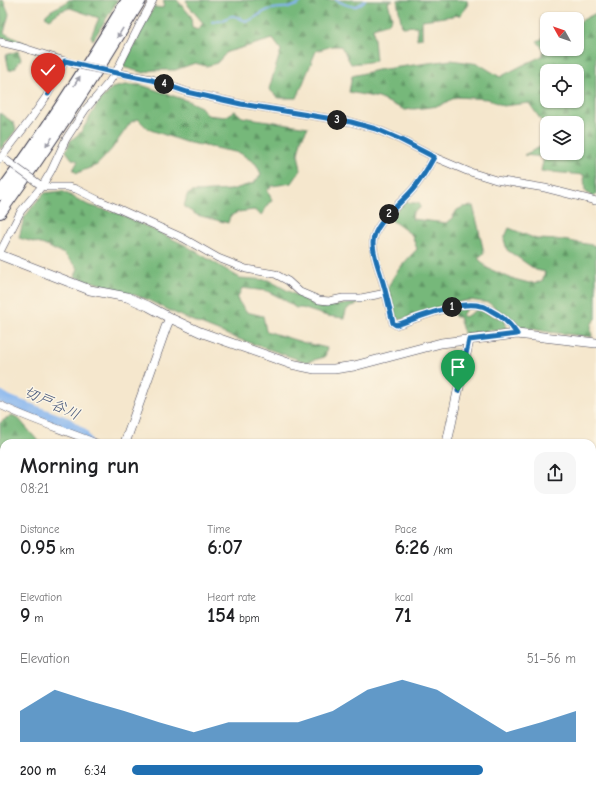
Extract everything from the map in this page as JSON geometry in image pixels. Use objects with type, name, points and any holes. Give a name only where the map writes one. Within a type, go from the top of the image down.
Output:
[{"type":"highway","points":[[0,194],[53,117],[107,35],[128,0]]},
{"type":"highway","points":[[0,212],[63,123],[140,0]]},
{"type":"street","points":[[0,252],[21,211],[51,171],[66,139],[85,110],[109,82],[153,0]]},
{"type":"street","points":[[0,42],[74,64],[152,80],[187,92],[241,104],[351,122],[376,129],[467,171],[496,180],[545,188],[596,201]]},
{"type":"street","points":[[65,61],[48,94],[2,158],[40,185],[76,189],[183,238],[218,258],[246,269],[275,274],[288,281],[300,292],[319,300],[329,301],[343,298],[361,298],[386,293]]},
{"type":"street","points":[[434,157],[414,189],[381,224],[373,243],[393,323],[396,325],[451,307],[467,305],[481,306],[500,315],[512,326],[517,334]]},
{"type":"street","points":[[0,255],[90,290],[127,297],[200,332],[291,364],[315,369],[334,369],[354,366],[441,343],[517,334],[596,343]]},
{"type":"street","points":[[126,439],[170,318]]},
{"type":"street","points":[[448,439],[469,340]]},
{"type":"street","points":[[0,405],[86,439]]},
{"type":"green space","points":[[0,0],[4,1],[9,14],[4,33],[28,45],[0,37]]},
{"type":"green space","points":[[69,0],[118,0],[93,40],[91,36],[99,18],[70,8],[60,11],[50,19],[45,16]]},
{"type":"green space","points":[[164,0],[177,0],[191,16],[192,28],[198,30],[203,23],[188,5],[186,0],[393,0],[388,2],[392,18],[389,23],[373,28],[376,61],[351,64],[341,46],[332,46],[316,51],[297,98],[278,98],[269,89],[281,50],[273,39],[227,52],[217,63],[206,66],[195,63],[175,70],[153,70],[144,73],[123,67],[154,7],[163,8]]},
{"type":"green space","points":[[397,0],[467,0],[468,6],[460,15],[422,20],[422,38],[417,39],[417,26],[402,27]]},
{"type":"green space","points":[[596,13],[596,194],[592,197],[585,191],[584,175],[541,171],[543,160],[584,160],[584,116],[540,116],[540,119],[529,103],[503,106],[488,99],[456,97],[439,106],[405,110],[379,98],[349,92],[352,76],[377,70],[451,60],[479,64],[500,77],[542,56],[584,56],[584,19]]},
{"type":"green space","points":[[18,51],[21,59],[15,68],[9,70],[6,55]]},
{"type":"green space","points":[[126,85],[141,85],[188,101],[201,107],[207,115],[225,117],[235,111],[242,117],[308,127],[301,140],[298,154],[301,170],[292,183],[272,186],[267,190],[272,200],[261,215],[254,210],[238,212],[230,216],[228,223],[197,215],[184,207],[187,195],[192,192],[231,190],[254,183],[261,174],[256,164],[240,153],[185,142],[148,129],[138,119],[131,122],[111,150],[97,165],[77,173],[73,170],[78,161],[72,159],[66,151],[70,141],[81,132],[100,100],[112,88]]},
{"type":"green space","points":[[0,113],[14,123],[16,130],[0,150]]},
{"type":"green space","points":[[540,147],[540,157],[524,155]]},
{"type":"green space","points":[[62,191],[88,205],[120,214],[185,245],[240,278],[268,280],[320,308],[367,301],[349,307],[344,318],[327,316],[302,308],[296,308],[267,291],[242,288],[237,299],[246,312],[263,316],[266,331],[327,348],[325,357],[306,362],[233,337],[183,317],[144,298],[75,277],[78,268],[64,254],[44,245],[19,238],[24,218],[36,202],[45,193]]},
{"type":"green space","points":[[407,201],[410,203],[419,203],[420,208],[413,212],[412,219],[446,223],[452,218],[457,210],[463,207],[473,206],[484,253],[478,258],[487,268],[510,278],[529,283],[542,282],[545,272],[536,270],[507,250],[504,239],[509,228],[536,239],[562,240],[596,246],[596,319],[591,325],[592,337],[549,332],[517,326],[507,319],[504,323],[507,328],[464,334],[459,317],[455,317],[453,309],[467,308],[462,315],[465,317],[478,309],[498,318],[502,313],[489,303],[470,300],[448,304],[400,320],[394,315],[388,290],[396,273],[417,249],[412,235],[390,219],[390,217]]},
{"type":"green space","points":[[12,415],[18,418],[36,439],[0,439],[0,423]]},
{"type":"waterway","points":[[212,22],[221,21],[234,16],[245,21],[249,21],[268,10],[295,6],[303,0]]},
{"type":"waterway","points":[[336,0],[351,6],[358,5],[365,0]]},
{"type":"waterway","name":"切戸谷川","points":[[0,396],[8,401],[67,423],[82,434],[85,439]]},
{"type":"route","points":[[48,94],[65,61],[152,80],[187,92],[241,104],[351,122],[376,129],[434,157],[414,189],[381,224],[373,243],[393,323],[396,325],[451,307],[467,305],[481,306],[500,315],[512,326],[517,334],[469,340],[458,391]]}]
